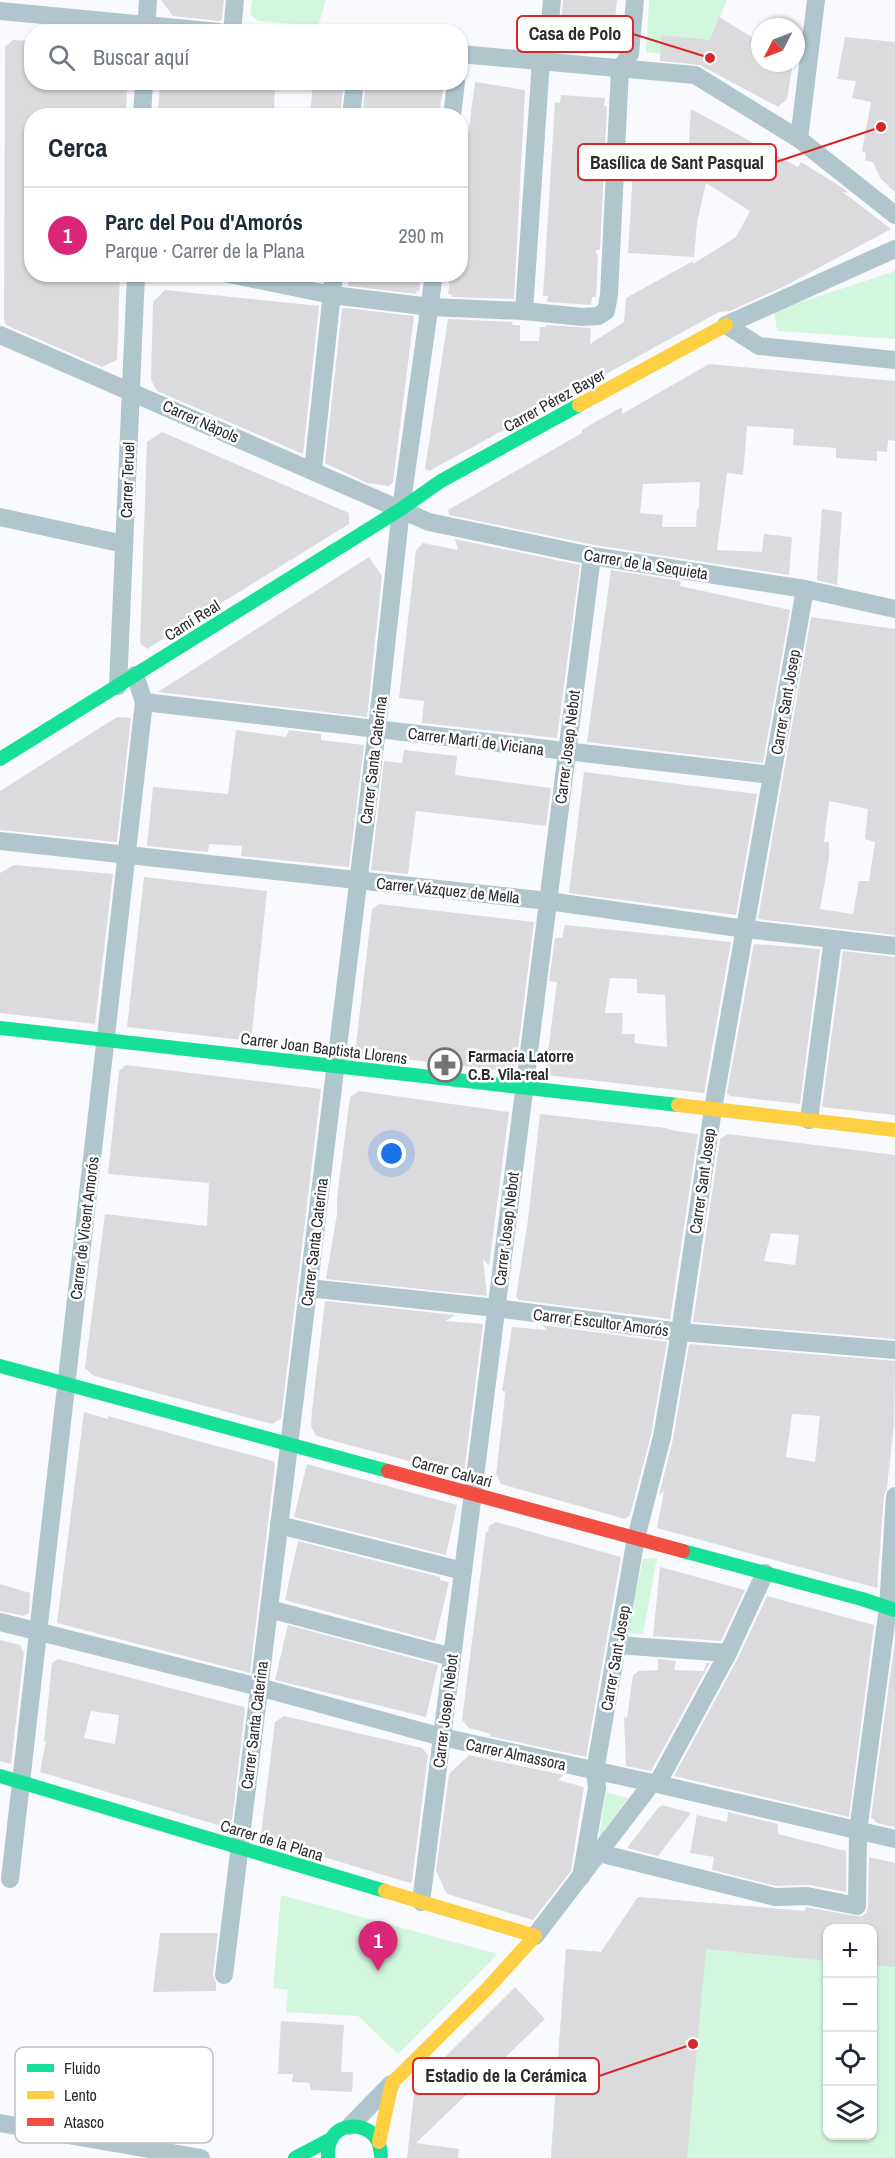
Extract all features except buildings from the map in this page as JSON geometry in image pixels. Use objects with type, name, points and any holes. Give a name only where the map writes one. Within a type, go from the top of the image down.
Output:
[{"type":"street","points":[[146,24],[148,0]]},
{"type":"street","points":[[233,24],[235,0]]},
{"type":"street","points":[[524,311],[541,61],[548,44],[552,0]]},
{"type":"street","points":[[269,282],[332,295],[430,307],[524,311],[582,317],[598,316],[606,311],[609,295],[620,69],[630,54],[636,0]]},
{"type":"street","points":[[799,139],[816,0]]},
{"type":"street","points":[[0,11],[112,24]]},
{"type":"street","points":[[468,55],[695,75],[799,139],[895,215]]},
{"type":"street","points":[[142,108],[144,90]]},
{"type":"street","points":[[352,108],[354,90]]},
{"type":"street","points":[[453,108],[455,90]]},
{"type":"street","points":[[726,326],[895,249]]},
{"type":"street","name":"Carrer Teruel","points":[[118,686],[136,282]]},
{"type":"street","points":[[313,470],[333,282]]},
{"type":"street","name":"Carrer Santa Caterina","points":[[224,1975],[377,729],[401,509],[433,282]]},
{"type":"street","points":[[726,326],[759,346],[895,360]]},
{"type":"street","name":"Carrer Pérez Bayer","points":[[401,509],[441,481],[726,326]]},
{"type":"street","name":"Carrer Nàpols","points":[[0,334],[401,509]]},
{"type":"street","name":"Carrer de la Sequieta","points":[[401,509],[429,522],[592,556],[805,589],[895,609]]},
{"type":"street","name":"Camí Real","points":[[0,759],[401,509]]},
{"type":"street","points":[[0,516],[124,544]]},
{"type":"street","name":"Carrer Josep Nebot","points":[[421,1902],[592,556]]},
{"type":"street","name":"Carrer Sant Josep","points":[[581,1877],[597,1788],[595,1771],[636,1538],[662,1437],[713,1109],[805,589]]},
{"type":"street","name":"Carrer de Vicent Amorós","points":[[9,1879],[144,702],[135,675]]},
{"type":"street","name":"Carrer Martí de Viciana","points":[[144,702],[772,775]]},
{"type":"street","name":"Carrer Vázquez de Mella","points":[[0,841],[548,901],[746,929],[895,946]]},
{"type":"street","points":[[809,1120],[833,939]]},
{"type":"street","name":"Carrer Joan Baptista Llorens","points":[[0,1028],[895,1130]]},
{"type":"street","name":"Carrer Escultor Amorós","points":[[308,1288],[496,1308],[680,1332],[895,1350]]},
{"type":"street","name":"Carrer Calvari","points":[[0,1366],[892,1609]]},
{"type":"street","points":[[599,1853],[775,1897],[807,1896],[857,1906],[858,1831],[892,1609],[895,1506]]},
{"type":"street","points":[[279,1525],[463,1571]]},
{"type":"street","points":[[328,2158],[328,2146],[336,2133],[350,2126],[486,1990],[535,1936],[654,1784],[728,1653],[765,1573]]},
{"type":"street","points":[[269,1609],[452,1657]]},
{"type":"street","name":"Carrer Almassora","points":[[0,1622],[259,1687],[442,1737],[895,1839]]},
{"type":"street","points":[[617,1645],[728,1653]]},
{"type":"street","name":"Carrer de la Plana","points":[[0,1776],[535,1936]]},
{"type":"street","points":[[379,2142],[393,2083]]},
{"type":"street","points":[[0,2123],[15,2126]]},
{"type":"street","points":[[350,2126],[368,2129],[375,2134],[379,2142],[381,2158]]},
{"type":"street","points":[[295,2158],[331,2139]]},
{"type":"street","points":[[115,2143],[201,2158]]},
{"type":"green space","points":[[252,0],[326,0],[319,24],[258,21],[250,14]]},
{"type":"green space","points":[[649,0],[727,0],[710,40],[660,54],[646,52]]},
{"type":"green space","points":[[895,271],[895,339],[777,331],[774,311]]},
{"type":"green space","points":[[657,1558],[643,1634],[626,1633],[643,1559]]},
{"type":"green space","points":[[606,1792],[628,1798],[599,1837]]},
{"type":"green space","points":[[281,1895],[498,1954],[398,2054],[358,2016],[286,2012],[288,1990],[273,1988]]},
{"type":"green space","points":[[638,1897],[895,1919],[895,2158],[591,2158],[551,2152],[566,1949],[601,1952]]},
{"type":"traffic: fast","points":[[0,759],[401,509],[441,481],[579,405]]},
{"type":"traffic: fast","points":[[0,1028],[678,1105]]},
{"type":"traffic: fast","points":[[0,1366],[388,1471]]},
{"type":"traffic: fast","points":[[683,1551],[895,1610]]},
{"type":"traffic: fast","points":[[0,1776],[385,1891]]},
{"type":"traffic: fast","points":[[328,2158],[332,2138],[344,2128],[351,2127],[369,2131],[379,2143],[381,2155]]},
{"type":"traffic: fast","points":[[295,2158],[331,2139]]},
{"type":"traffic: slow","points":[[579,405],[726,325]]},
{"type":"traffic: slow","points":[[678,1105],[895,1130]]},
{"type":"traffic: slow","points":[[379,2142],[392,2083],[486,1990],[535,1936],[385,1891]]},
{"type":"traffic: jam","points":[[388,1471],[683,1551]]},
{"type":"place","name":"Casa de Polo","points":[[710,58]]},
{"type":"place","name":"Basílica de Sant Pasqual","points":[[881,127]]},
{"type":"place","name":"Farmacia Latorre C.B. Vila-real","points":[[445,1065]]},
{"type":"place","name":"Parc del Pou d'Amorós","points":[[378,1971]]},
{"type":"place","name":"Estadio de la Cerámica","points":[[693,2044]]}]
